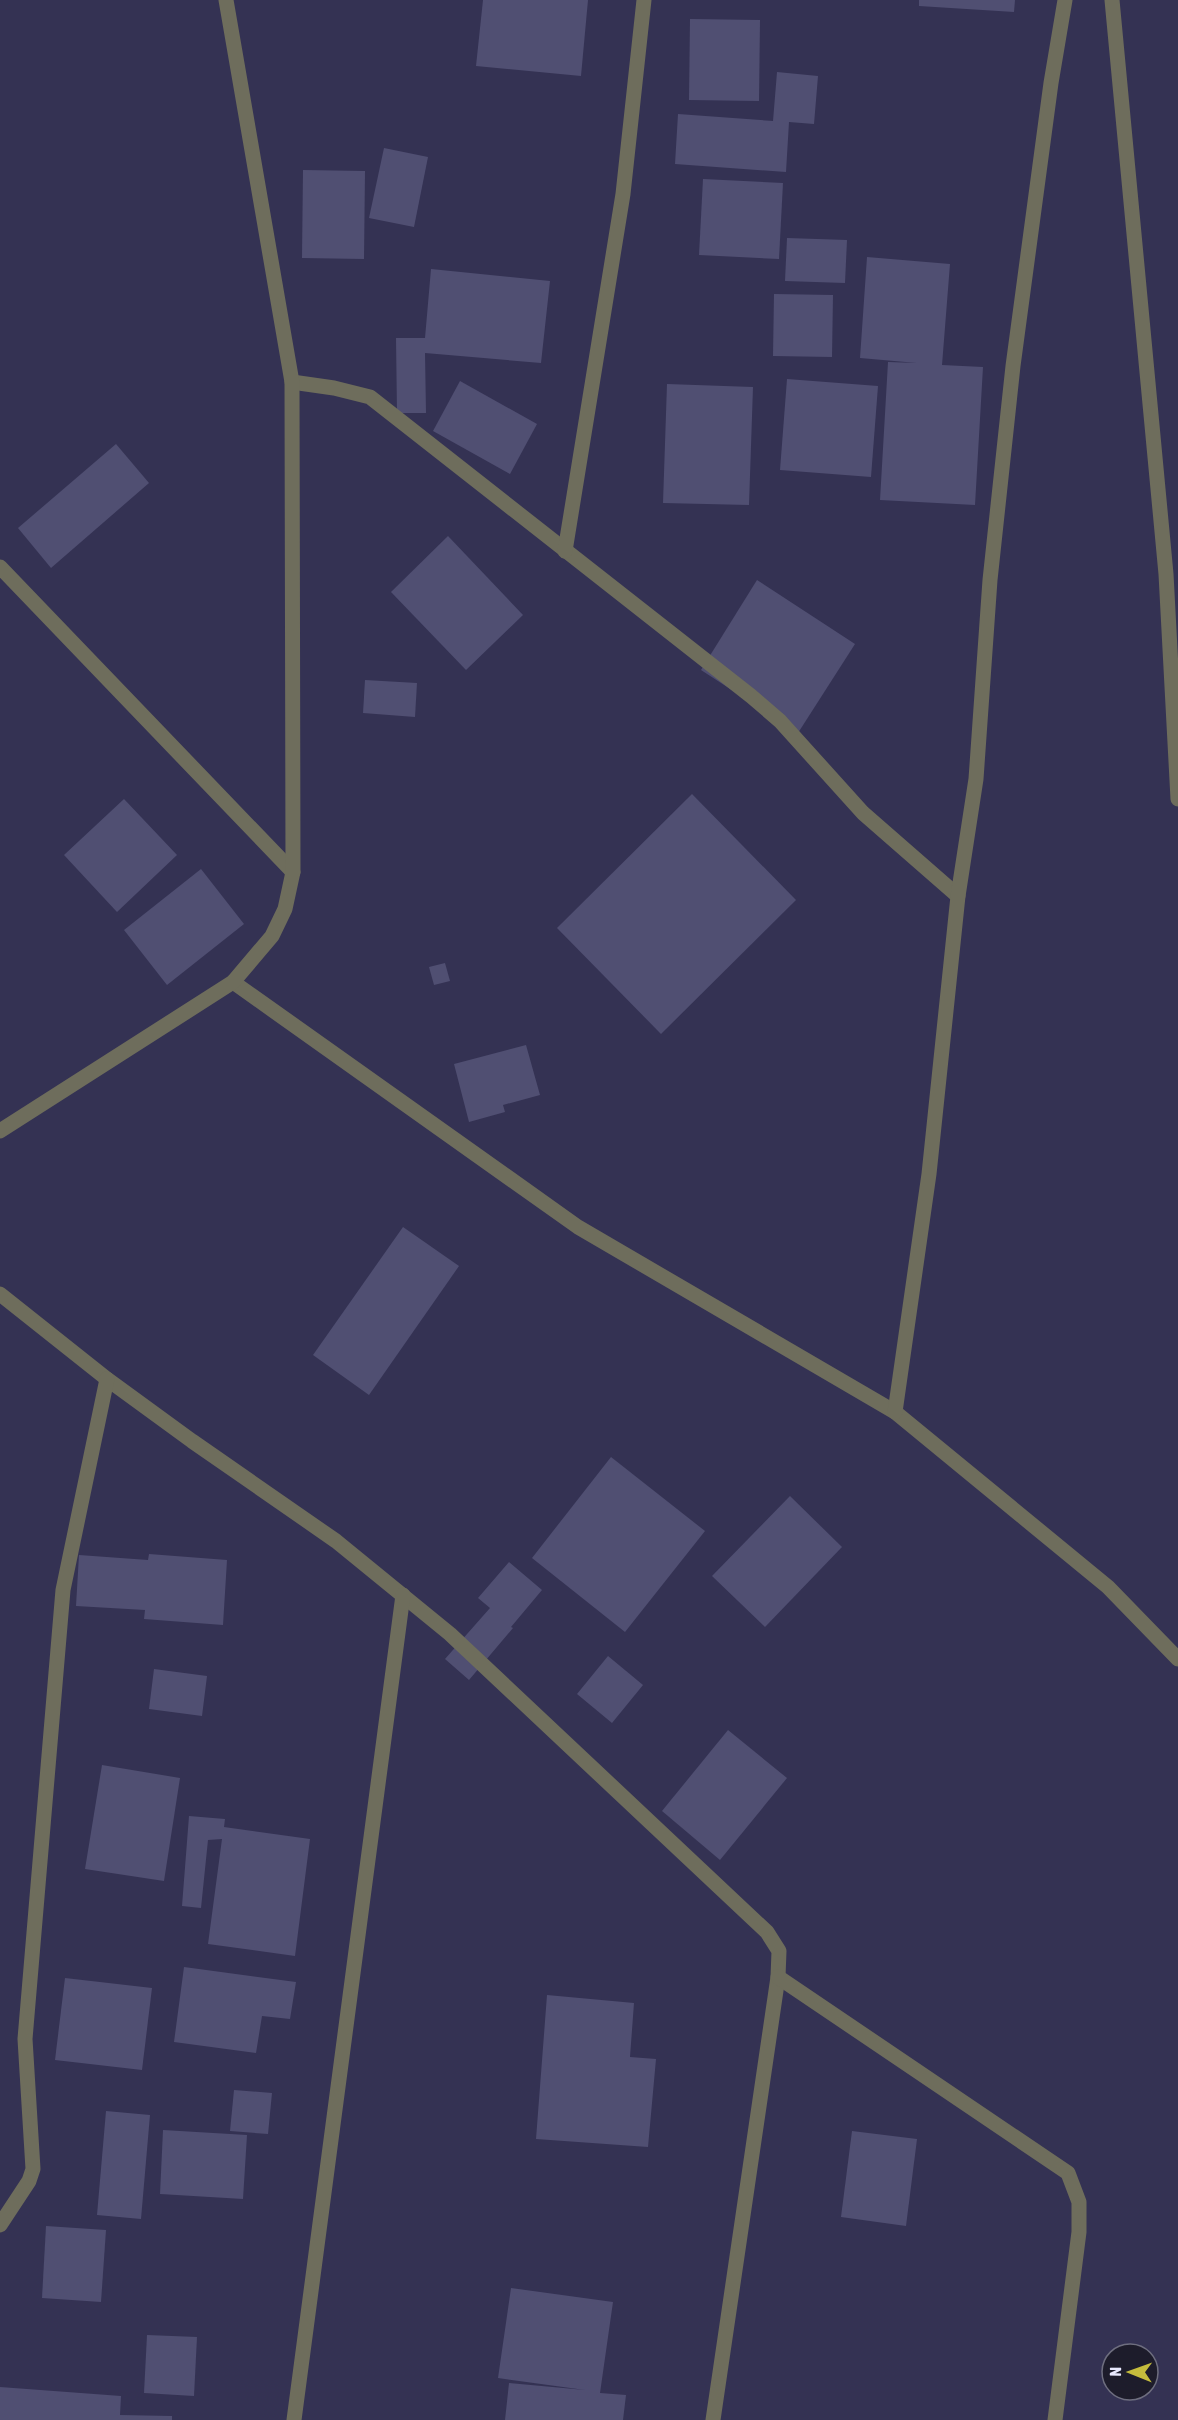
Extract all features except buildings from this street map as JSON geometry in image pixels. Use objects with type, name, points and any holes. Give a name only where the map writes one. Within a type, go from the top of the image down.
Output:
[{"type":"street","points":[[0,1131],[232,982],[272,936],[285,909],[293,872],[292,382],[226,0]]},
{"type":"street","points":[[565,551],[623,194],[644,0]]},
{"type":"street","points":[[895,1412],[928,1174],[958,896],[976,779],[990,580],[1013,366],[1051,82],[1065,0]]},
{"type":"street","points":[[1112,0],[1166,574],[1178,799]]},
{"type":"street","points":[[292,382],[334,388],[370,397],[751,696],[780,721],[862,813],[958,896]]},
{"type":"street","points":[[0,567],[293,872]]},
{"type":"street","points":[[232,982],[578,1227],[895,1412],[1100,1580],[1178,1659]]},
{"type":"street","points":[[0,1294],[107,1379],[336,1541],[450,1634],[766,1932],[778,1951],[778,1977],[713,2420]]},
{"type":"street","points":[[0,2225],[29,2181],[33,2169],[25,2039],[63,1590],[107,1379]]},
{"type":"street","points":[[294,2420],[403,1595]]},
{"type":"street","points":[[778,1977],[1068,2173],[1079,2202],[1079,2232],[1055,2420]]}]
